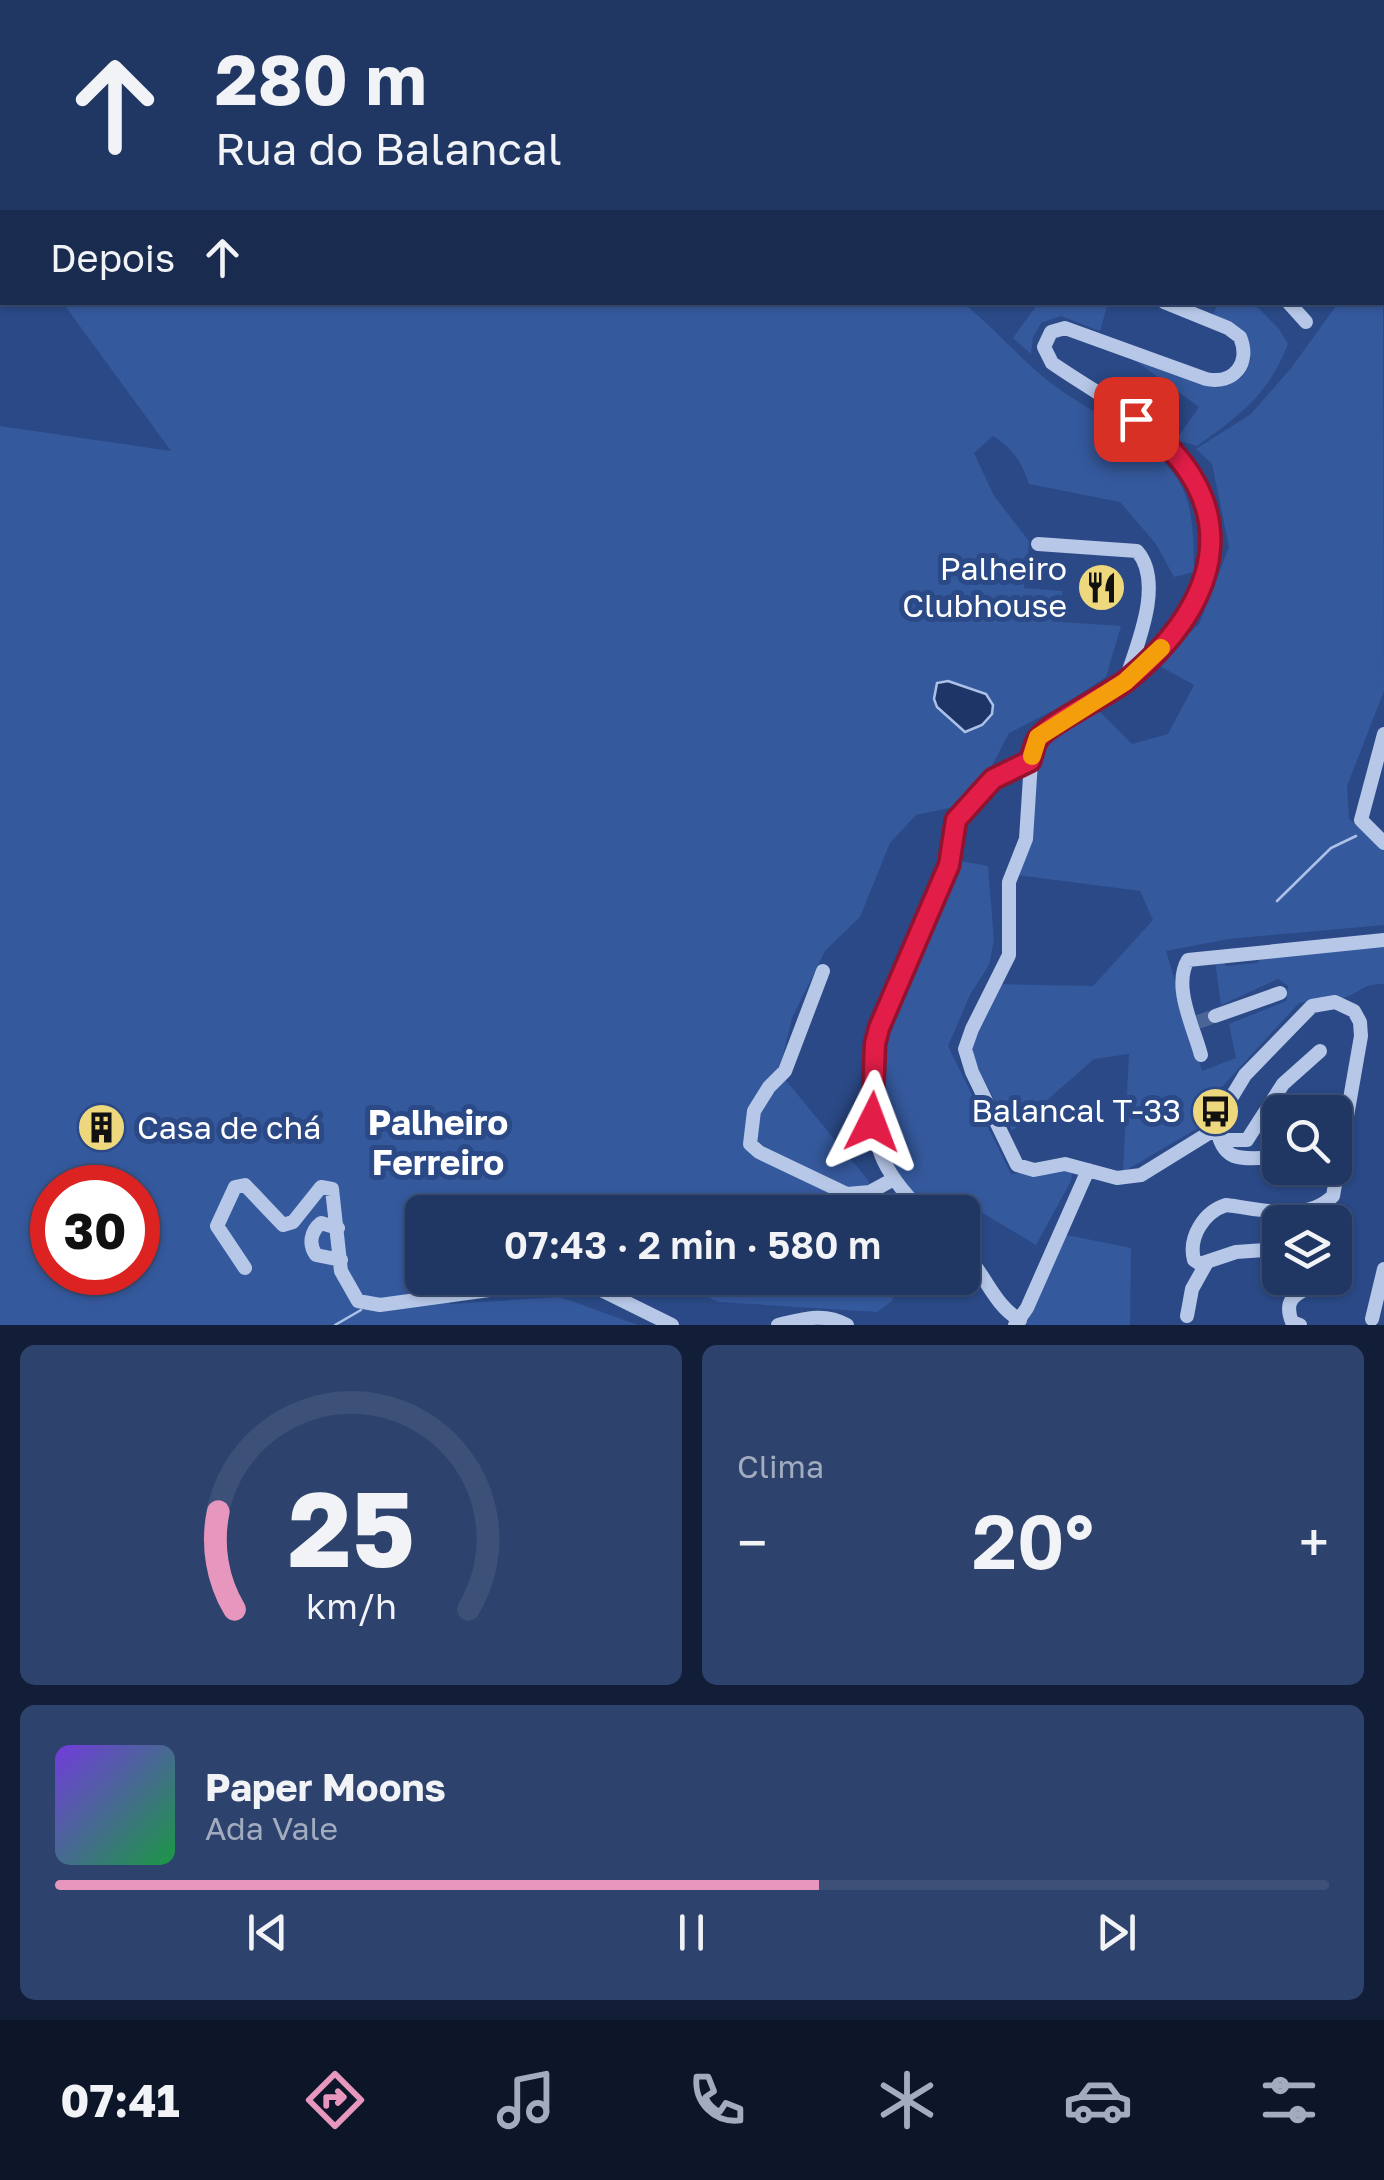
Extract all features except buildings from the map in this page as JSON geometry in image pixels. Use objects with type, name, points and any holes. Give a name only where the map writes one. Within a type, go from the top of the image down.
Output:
[{"type":"street","points":[[1171,305],[1228,328],[1240,337],[1244,357],[1233,376],[1220,382],[1206,379],[1066,328],[1051,332],[1044,347],[1052,363],[1164,439],[1191,471],[1206,504],[1210,556],[1201,592],[1164,645],[1125,682],[1038,737],[1030,761],[1026,839],[1008,882],[1009,955],[965,1049],[1017,1166],[1034,1170],[1065,1164],[1117,1178],[1141,1174],[1218,1134],[1247,1140],[1274,1095],[1320,1051]]},
{"type":"street","points":[[1291,305],[1306,322]]},
{"type":"street","points":[[1038,544],[1137,552],[1143,558],[1148,605],[1125,682]]},
{"type":"street","points":[[1384,734],[1361,820],[1384,844]]},
{"type":"street","points":[[907,1195],[892,1180],[874,1137],[875,1044],[879,1028],[949,865],[956,820],[993,779],[1030,761]]},
{"type":"street","points":[[1201,1055],[1196,1024],[1184,999],[1182,973],[1188,960],[1384,940]]},
{"type":"street","points":[[822,971],[785,1070],[769,1086],[754,1111],[750,1144],[847,1194],[870,1192],[892,1180]]},
{"type":"street","points":[[1215,1016],[1280,992]]},
{"type":"street","points":[[1206,1264],[1194,1260],[1192,1243],[1202,1222],[1216,1208],[1297,1213],[1326,1203],[1333,1196],[1361,1036],[1354,1011],[1335,1002],[1312,1006],[1245,1075],[1224,1108],[1218,1134],[1226,1152],[1236,1158],[1262,1158]]},
{"type":"street","points":[[980,1269],[999,1302],[1018,1322],[1088,1170]]},
{"type":"street","points":[[244,1268],[216,1226],[235,1187],[245,1185],[282,1224],[293,1222],[322,1187],[332,1189],[341,1270],[358,1301],[380,1305],[562,1280],[597,1288],[672,1325]]},
{"type":"street","points":[[338,1228],[321,1223],[314,1230],[311,1245],[316,1255],[340,1260]]},
{"type":"street","points":[[1188,1316],[1192,1289],[1206,1264],[1236,1252],[1262,1250]]},
{"type":"street","points":[[1372,1318],[1384,1269]]},
{"type":"street","points":[[1294,1295],[1288,1310],[1292,1322],[1300,1325]]},
{"type":"street","points":[[778,1325],[812,1316],[847,1325]]},
{"type":"shaded area","points":[[64,305],[965,305],[1046,379],[1128,432],[1174,473],[1189,509],[1194,572],[1174,577],[1156,544],[1120,502],[1029,484],[1016,457],[993,436],[974,453],[994,496],[1029,541],[1024,588],[1062,591],[1062,622],[1121,626],[1106,677],[1062,706],[1009,733],[984,781],[963,805],[916,815],[890,843],[860,917],[825,951],[792,1018],[779,1072],[868,1180],[873,1195],[405,1195],[405,1295],[448,1295],[450,1304],[560,1297],[638,1325],[0,1325],[0,426],[171,451]]},
{"type":"shaded area","points":[[1037,305],[1107,305],[1100,331],[1061,316],[1041,323],[1033,337],[1031,354],[1013,338]]},
{"type":"shaded area","points":[[1218,305],[1255,305],[1288,344],[1272,377],[1252,402],[1197,446],[1176,440],[1199,407],[1129,356],[1218,388],[1241,378],[1251,359],[1245,343],[1238,332],[1213,314]]},
{"type":"shaded area","points":[[1383,305],[1384,691],[1347,786],[1349,819],[1384,845],[1384,925],[1229,939],[1166,951],[1202,1071],[1236,1058],[1229,1024],[1286,1001],[1288,986],[1278,979],[1221,1005],[1215,961],[1221,959],[1226,966],[1257,963],[1262,958],[1384,945],[1384,984],[1367,986],[1342,998],[1298,1004],[1220,1089],[1210,1121],[1123,1172],[1129,1054],[1094,1059],[1012,1131],[966,1048],[998,984],[1093,986],[1153,920],[1140,891],[1017,875],[1034,826],[1031,765],[1039,742],[1097,709],[1132,744],[1168,734],[1194,685],[1156,664],[1199,624],[1229,547],[1212,464],[1196,449],[1251,414],[1336,306]]},
{"type":"shaded area","points":[[948,681],[986,694],[993,705],[992,714],[982,725],[965,732],[937,707],[937,683]]},
{"type":"shaded area","points":[[960,861],[988,866],[994,940],[989,965],[970,995],[948,1046],[1011,1174],[1065,1168],[1072,1173],[1036,1245],[980,1211],[980,1195],[913,1195],[897,1180],[876,1132],[881,1031]]},
{"type":"shaded area","points":[[1067,1235],[1131,1248],[1130,1325],[1021,1325]]},
{"type":"shaded area","points":[[703,1295],[894,1295],[877,1312],[719,1302]]},
{"type":"waterway","points":[[1277,901],[1331,848],[1356,836]]},
{"type":"waterway","points":[[335,1325],[361,1310]]},
{"type":"tunnel","points":[[1198,1022],[1215,1016]]},
{"type":"slow traffic","points":[[1032,756],[1038,737],[1125,682],[1161,648]]},
{"type":"place","name":"Palheiro Clubhouse","points":[[1102,587]]},
{"type":"place","name":"Balancal T-33","points":[[1216,1111]]},
{"type":"place","name":"Casa de chá","points":[[102,1128]]},
{"type":"district","name":"Palheiro Ferreiro","points":[[438,1143]]},
{"type":"route","points":[[872,1122],[879,1028],[949,865],[956,820],[993,779],[1030,761],[1038,737],[1125,682],[1149,660],[1178,628],[1201,592],[1210,556],[1206,504],[1180,456],[1136,419]]}]
